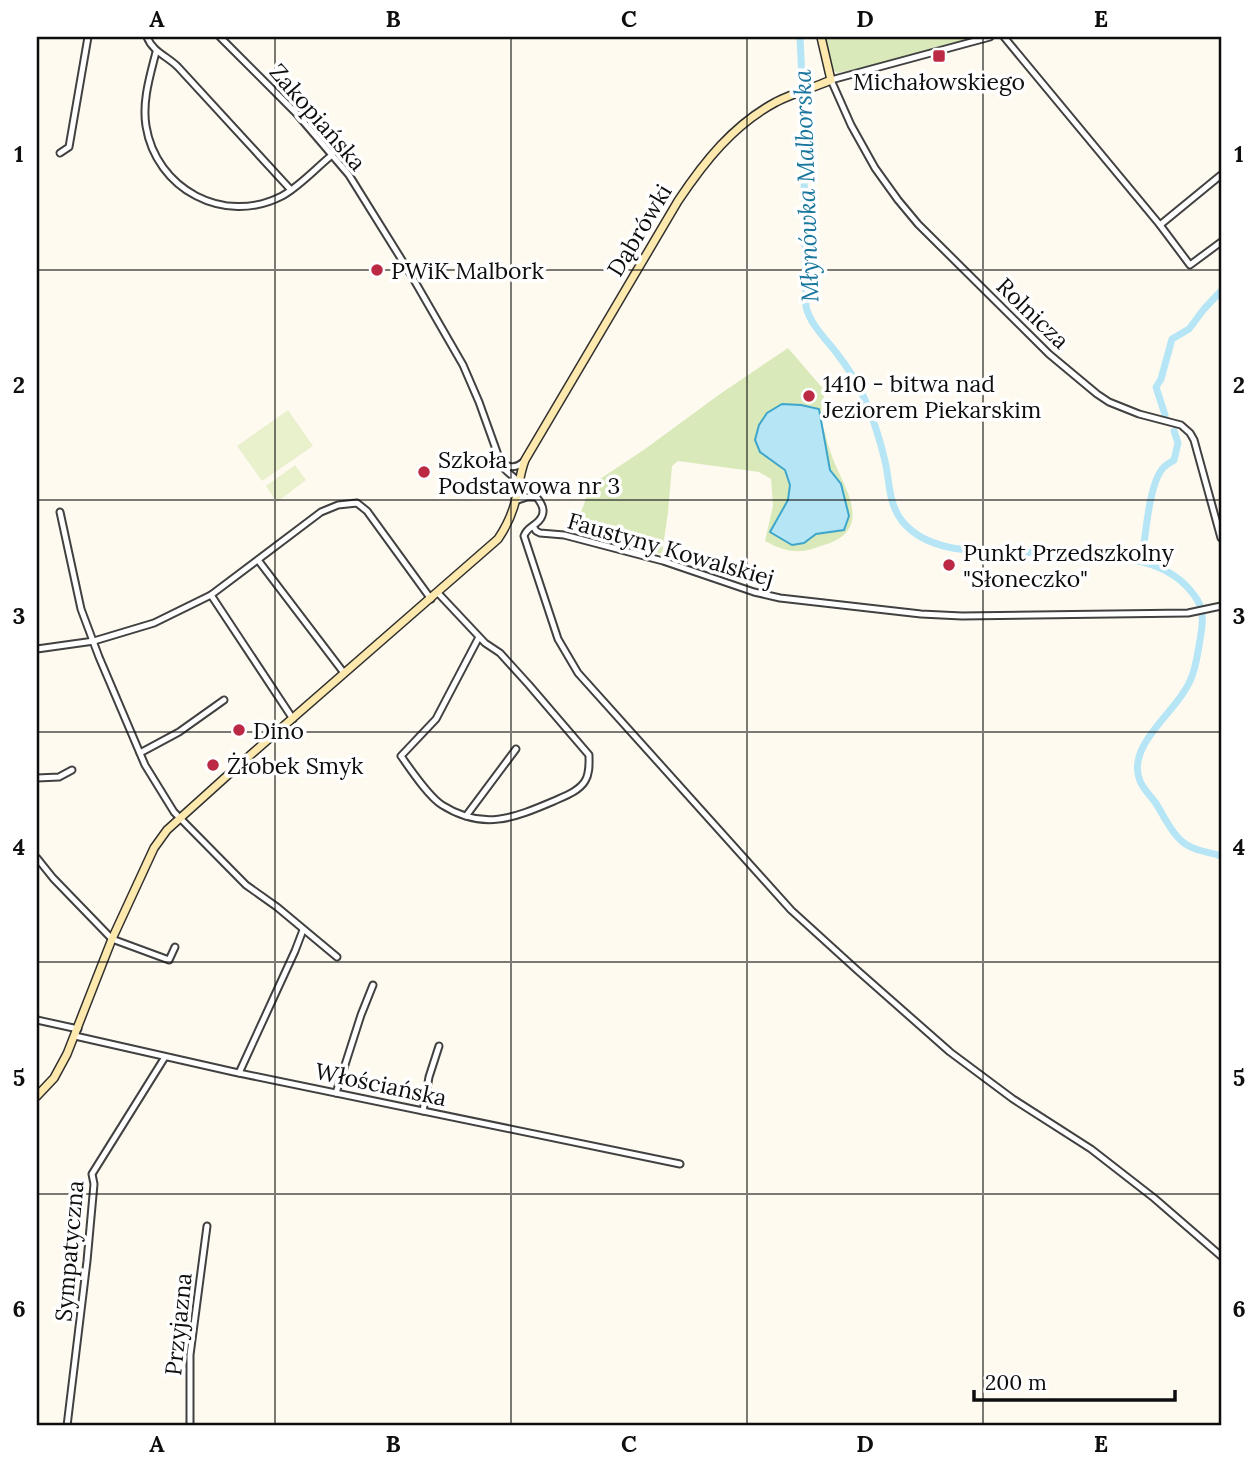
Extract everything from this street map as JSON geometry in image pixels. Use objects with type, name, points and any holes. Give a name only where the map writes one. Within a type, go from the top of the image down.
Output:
[{"type":"street","points":[[61,153],[69,147],[88,37]]},
{"type":"street","points":[[147,37],[156,52],[169,58],[178,67],[291,190]]},
{"type":"street","name":"Zakopiańska","points":[[220,37],[296,113],[349,175],[463,365],[500,463]]},
{"type":"street","points":[[821,37],[831,80],[990,37]]},
{"type":"street","points":[[1004,37],[1190,265],[1221,242]]},
{"type":"street","points":[[156,52],[144,108],[146,125],[154,153],[163,169],[190,193],[217,204],[246,206],[263,203],[291,190],[332,155]]},
{"type":"street","name":"Dąbrówki","points":[[37,1096],[61,1066],[112,939],[154,848],[167,830],[487,551],[502,533],[516,501],[525,460],[696,174],[719,147],[767,107],[831,80]]},
{"type":"street","name":"Rolnicza","points":[[831,80],[867,154],[898,200],[918,224],[1049,354],[1109,402],[1139,414],[1181,425],[1190,433],[1221,538]]},
{"type":"street","points":[[1160,225],[1221,175]]},
{"type":"street","points":[[500,463],[514,467],[525,460]]},
{"type":"street","points":[[500,463],[537,497],[542,505],[541,518],[525,531],[524,539],[558,639],[578,673],[791,910],[950,1052],[1013,1099],[1091,1149],[1154,1198],[1221,1256]]},
{"type":"street","points":[[516,501],[537,497]]},
{"type":"street","points":[[37,649],[94,641],[154,623],[211,595],[321,512],[338,505],[356,503],[368,511],[431,599]]},
{"type":"street","points":[[60,512],[81,609],[145,765],[179,818],[246,885],[337,957]]},
{"type":"street","name":"Faustyny Kowalskiej","points":[[533,526],[540,533],[564,536],[663,561],[754,593],[780,598],[962,616],[1196,612],[1221,606]]},
{"type":"street","points":[[258,560],[344,673]]},
{"type":"street","points":[[438,593],[479,636],[485,643],[500,653],[589,755],[589,767],[584,783],[575,790],[506,820],[478,819],[441,804],[401,756],[436,719],[479,636]]},
{"type":"street","points":[[211,595],[293,719]]},
{"type":"street","points":[[140,752],[179,732],[225,699]]},
{"type":"street","points":[[466,816],[516,749]]},
{"type":"street","points":[[37,778],[60,777],[72,770]]},
{"type":"street","points":[[37,858],[112,939],[169,960],[175,947]]},
{"type":"street","points":[[239,1073],[303,930]]},
{"type":"street","points":[[336,1093],[373,985]]},
{"type":"street","name":"Włościańska","points":[[37,1020],[165,1057],[680,1164]]},
{"type":"street","points":[[423,1111],[429,1077],[439,1046]]},
{"type":"street","name":"Sympatyczna","points":[[68,1426],[89,1239],[94,1184],[92,1174],[165,1057]]},
{"type":"street","name":"Przyjazna","points":[[190,1426],[190,1355],[207,1226]]},
{"type":"green space","points":[[824,37],[970,38],[837,73],[832,69]]},
{"type":"green space","points":[[788,348],[825,391],[821,409],[822,423],[853,513],[852,522],[843,536],[829,544],[806,551],[786,550],[772,545],[765,541],[773,506],[771,479],[759,472],[678,461],[672,466],[662,554],[576,526],[591,485]]},
{"type":"green space","points":[[288,410],[313,446],[262,481],[237,446]]},
{"type":"green space","points":[[295,465],[306,480],[277,502],[266,486]]},
{"type":"water","points":[[782,404],[819,409],[830,470],[841,484],[849,516],[844,530],[816,534],[804,543],[792,545],[770,532],[788,500],[790,485],[785,470],[760,452],[755,440],[759,425],[767,413]]},
{"type":"waterway","name":"Młynówka Malborska","points":[[800,37],[806,307],[815,327],[846,366],[865,400],[879,438],[897,514],[912,531],[924,539],[951,548],[1123,558],[1155,566],[1183,582],[1198,600],[1202,611],[1202,628],[1195,666],[1185,690],[1144,744],[1137,769],[1143,787],[1180,839],[1194,849],[1221,856]]},
{"type":"waterway","points":[[1165,415],[1156,387],[1161,379],[1172,339],[1189,329],[1221,291]]},
{"type":"waterway","points":[[1142,561],[1148,511],[1155,485],[1164,467],[1174,460],[1178,443],[1174,431]]},
{"type":"place","name":"Michałowskiego","points":[[939,56]]},
{"type":"place","name":"PWiK Malbork","points":[[377,270]]},
{"type":"place","name":"1410 - bitwa nad Jeziorem Piekarskim","points":[[809,396]]},
{"type":"place","name":"Szkoła Podstawowa nr 3","points":[[424,472]]},
{"type":"place","name":"Punkt Przedszkolny \"Słoneczko\"","points":[[949,565]]},
{"type":"place","name":"Dino","points":[[239,730]]},
{"type":"place","name":"Żłobek Smyk","points":[[213,765]]}]
